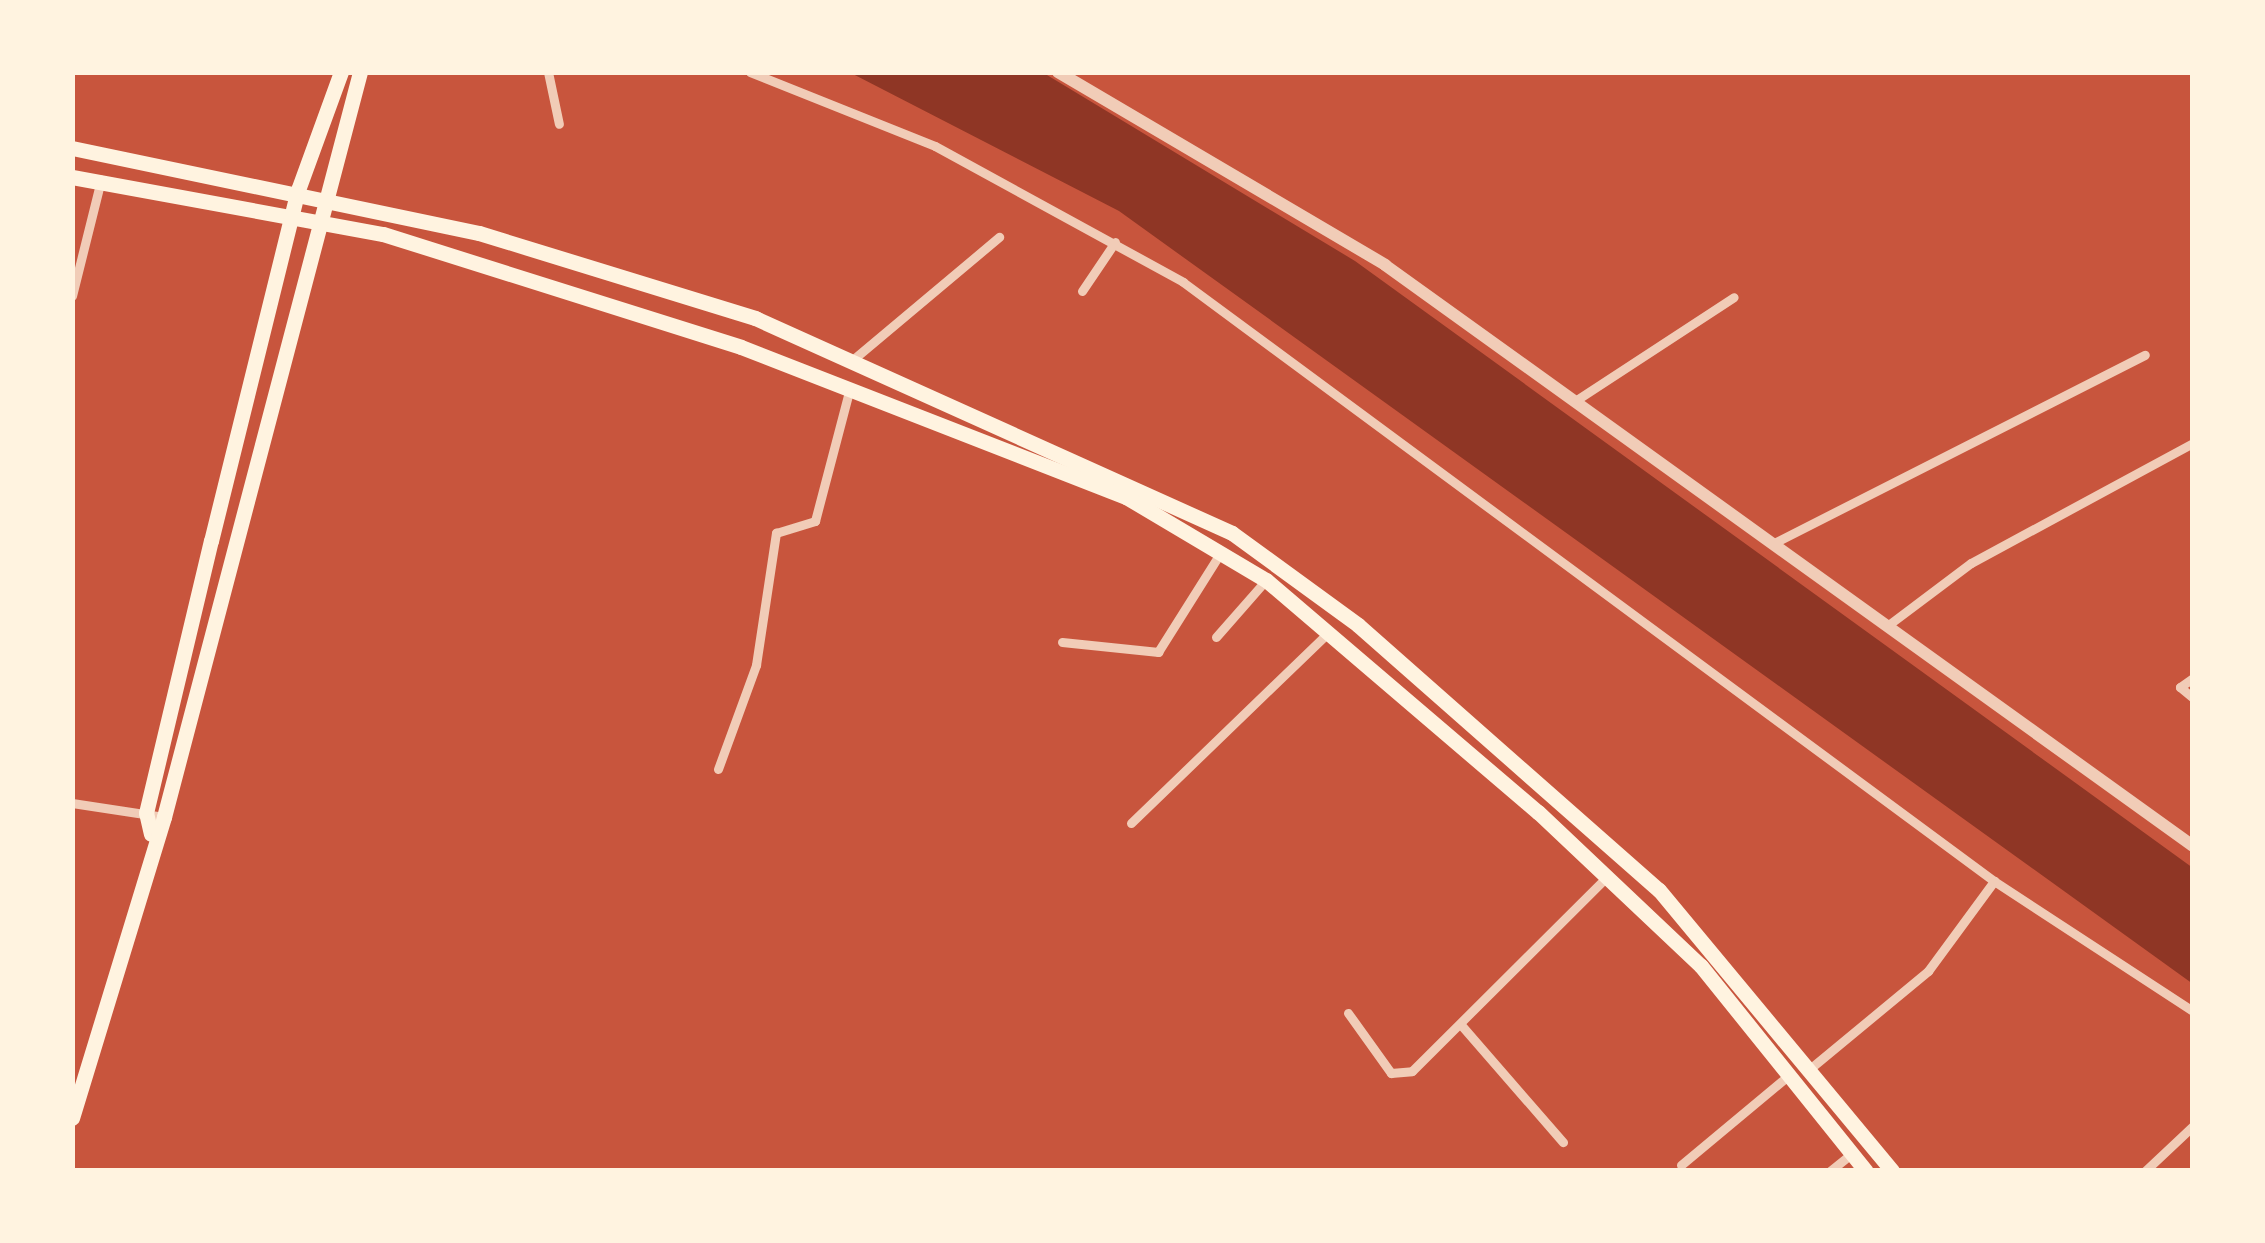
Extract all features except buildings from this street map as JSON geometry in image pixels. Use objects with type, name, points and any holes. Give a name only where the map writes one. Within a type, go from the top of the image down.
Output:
[{"type":"main road","points":[[151,834],[146,813],[298,190],[341,72]]},
{"type":"main road","points":[[72,1118],[151,834],[164,817],[319,195],[359,72]]},
{"type":"main road","points":[[72,148],[298,190],[497,238],[856,357],[1232,533],[1358,625],[1659,890],[1811,1067],[1892,1171]]},
{"type":"main road","points":[[72,177],[314,218],[850,388],[1126,497],[1266,580],[1538,812],[1608,876],[1790,1075],[1866,1171]]},
{"type":"main road","points":[[1538,812],[1552,794]]},
{"type":"main road","points":[[1817,1111],[1833,1097]]},
{"type":"street","points":[[548,72],[559,124]]},
{"type":"street","points":[[751,72],[935,146],[1115,242],[1306,369],[1994,881],[2193,1011]]},
{"type":"street","points":[[1058,72],[1288,199],[1578,399],[2193,846]]},
{"type":"street","points":[[72,296],[101,180]]},
{"type":"street","points":[[856,357],[999,237]]},
{"type":"street","points":[[1082,291],[1115,242]]},
{"type":"street","points":[[1578,399],[1734,296]]},
{"type":"street","points":[[1772,544],[2145,355]]},
{"type":"street","points":[[718,770],[756,665],[776,533],[815,521],[850,388]]},
{"type":"street","points":[[1887,626],[1957,571],[2193,443]]},
{"type":"street","points":[[1062,642],[1158,652],[1222,551]]},
{"type":"street","points":[[1216,637],[1266,580]]},
{"type":"street","points":[[1131,823],[1328,633]]},
{"type":"street","points":[[2193,678],[2180,687],[2193,698]]},
{"type":"street","points":[[72,803],[164,817]]},
{"type":"street","points":[[1348,1013],[1395,1075],[1462,1026],[1608,876]]},
{"type":"street","points":[[1811,1067],[1928,971],[1994,881]]},
{"type":"street","points":[[1462,1026],[1562,1142]]},
{"type":"street","points":[[1681,1165],[1790,1075]]},
{"type":"street","points":[[2145,1171],[2193,1126]]},
{"type":"street","points":[[1830,1171],[1852,1153]]},
{"type":"shaded area","points":[[849,72],[1042,72],[1355,261],[2193,868],[2193,984],[1119,211]]}]
